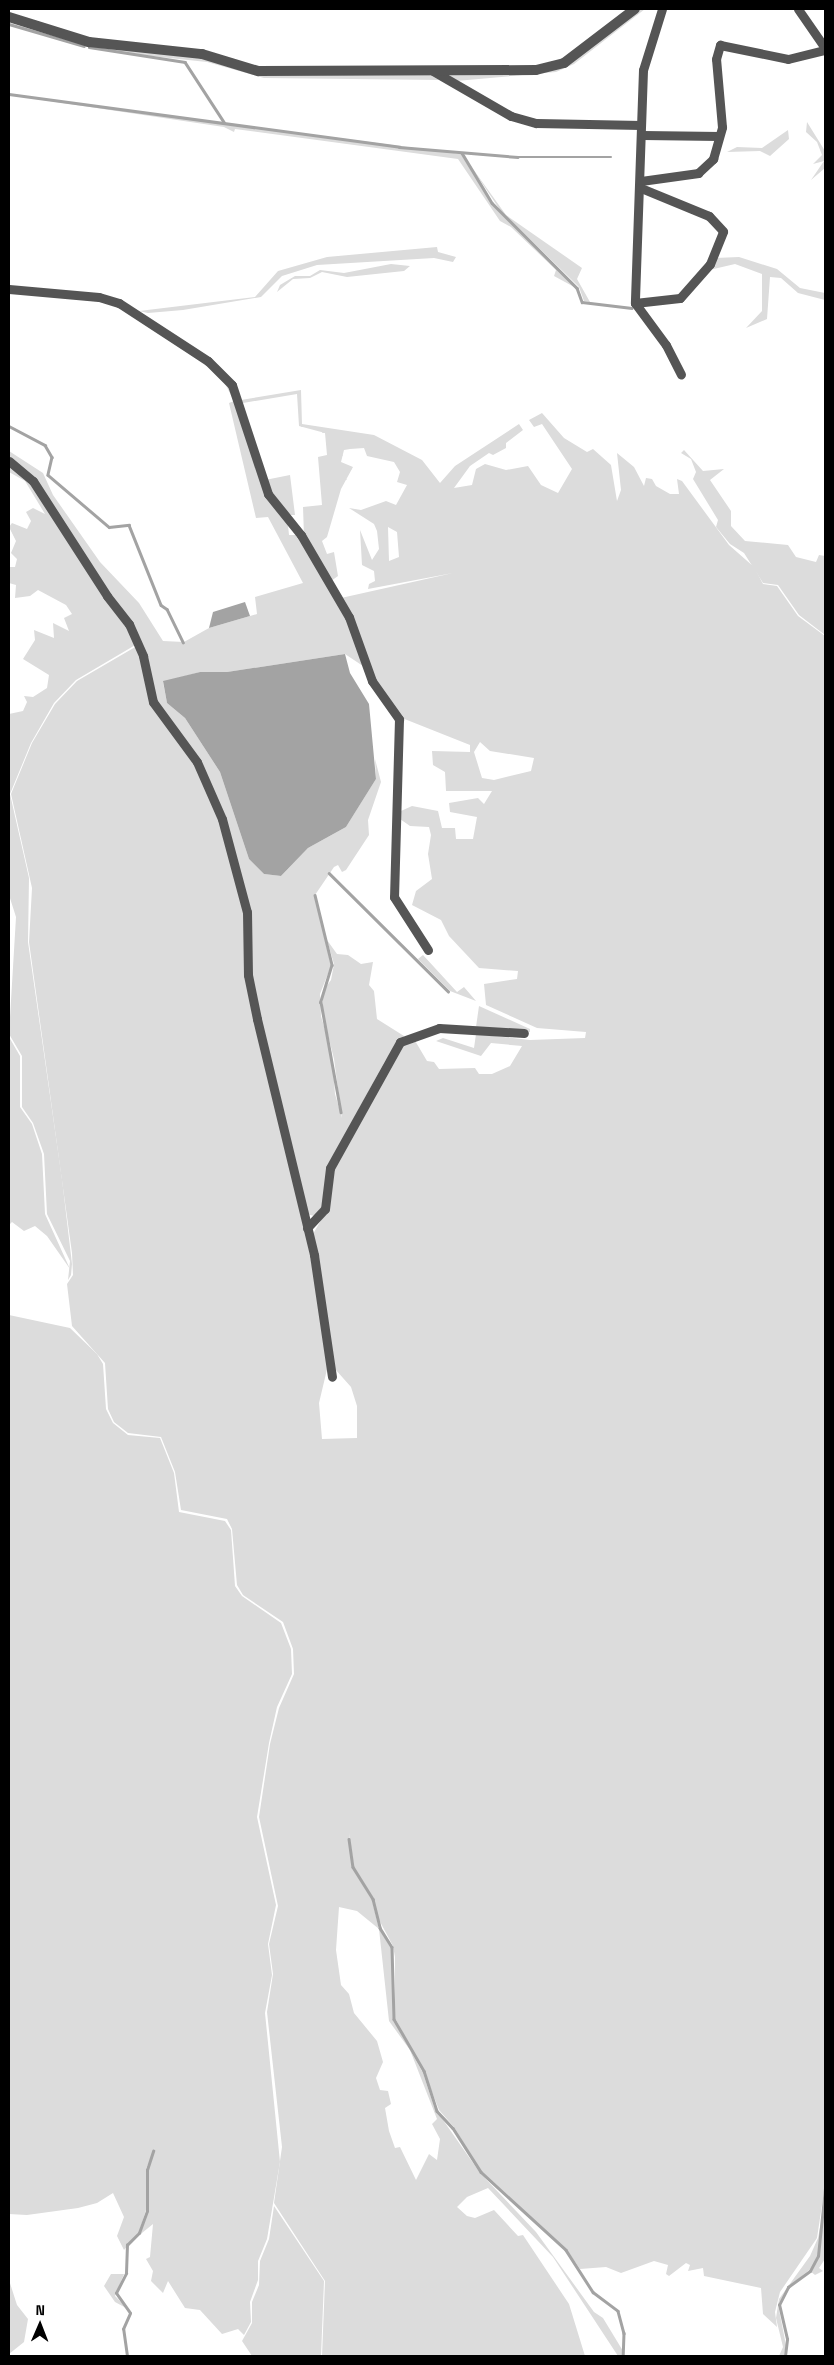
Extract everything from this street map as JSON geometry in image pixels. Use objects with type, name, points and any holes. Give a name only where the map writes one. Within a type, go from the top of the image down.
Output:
[{"type":"street","points":[[9,17],[89,42],[202,54],[258,71],[433,71],[551,68],[578,53],[635,9]]},
{"type":"street","points":[[662,9],[643,70],[641,125],[643,135],[635,303],[666,345],[681,374]]},
{"type":"street","points":[[641,184],[698,173],[713,159],[722,128],[716,59],[720,45],[788,59],[825,49],[798,9]]},
{"type":"street","points":[[433,71],[511,116],[536,123],[641,125]]},
{"type":"street","points":[[643,135],[719,136]]},
{"type":"street","points":[[635,303],[680,298],[710,264],[723,231],[703,213],[641,184]]},
{"type":"street","points":[[9,289],[98,297],[119,302],[208,361],[232,384],[268,494],[300,535],[349,617],[372,681],[399,719],[394,897],[428,950]]},
{"type":"street","points":[[9,461],[32,480],[106,596],[129,624],[143,656],[153,702],[197,762],[218,808],[247,912],[248,975],[307,1228],[332,1377]]},
{"type":"street","points":[[307,1228],[325,1209],[330,1168],[400,1042],[439,1028],[524,1034]]},
{"type":"shaded area","points":[[638,9],[645,9],[574,64],[556,72],[456,81],[443,75],[549,71]]},
{"type":"shaded area","points":[[9,19],[88,43],[207,58],[253,71],[430,75],[439,80],[264,78],[207,62],[113,52],[9,22]]},
{"type":"shaded area","points":[[9,95],[461,154],[492,204],[576,288],[554,276],[556,270],[511,227],[500,221],[458,159],[235,129],[234,132],[224,127]]},
{"type":"shaded area","points":[[807,122],[825,151],[825,168],[811,180],[824,161],[813,164],[822,155],[817,142],[806,132]]},
{"type":"shaded area","points":[[788,130],[789,139],[770,156],[760,151],[727,152],[737,147],[762,148]]},
{"type":"shaded area","points":[[468,162],[506,215],[582,268],[577,279],[590,302],[584,301],[579,287],[500,210]]},
{"type":"shaded area","points":[[437,247],[438,252],[456,257],[453,262],[434,258],[317,265],[282,276],[261,297],[183,310],[148,313],[139,311],[255,297],[278,271],[327,257]]},
{"type":"shaded area","points":[[739,257],[777,269],[800,288],[825,293],[825,300],[798,293],[781,278],[770,277],[767,319],[746,328],[762,311],[762,274],[735,264],[705,271],[715,258]]},
{"type":"shaded area","points":[[391,264],[410,266],[404,271],[347,277],[322,272],[310,278],[293,279],[277,292],[280,285],[295,276],[310,276],[320,270],[344,273]]},
{"type":"shaded area","points":[[9,291],[99,298],[114,302],[151,322],[222,374],[238,403],[267,496],[288,525],[289,535],[299,535],[346,615],[356,640],[363,666],[345,654],[227,672],[200,672],[163,682],[167,703],[185,718],[220,772],[249,859],[264,874],[281,876],[308,848],[346,827],[376,779],[375,759],[381,782],[368,820],[369,835],[346,870],[342,872],[338,865],[334,867],[315,895],[331,966],[320,994],[321,1016],[332,1054],[335,1094],[342,1118],[334,1059],[323,1015],[323,991],[331,980],[334,964],[327,940],[337,954],[348,955],[361,964],[373,962],[369,985],[374,991],[377,1019],[404,1036],[385,1061],[329,1164],[324,1204],[314,1216],[307,1214],[252,987],[251,919],[223,811],[199,760],[156,701],[144,652],[130,621],[104,589],[35,481],[9,458],[9,451],[43,473],[53,495],[100,562],[139,603],[163,641],[184,642],[209,628],[257,614],[255,597],[303,583],[268,517],[256,518],[229,403],[234,401],[221,376],[116,304]]},
{"type":"shaded area","points":[[301,390],[302,424],[374,435],[422,460],[440,483],[455,466],[519,424],[523,430],[506,443],[506,448],[493,455],[489,453],[470,466],[454,488],[472,485],[476,469],[485,464],[506,470],[528,466],[541,485],[558,493],[572,469],[542,424],[534,427],[529,420],[542,413],[564,438],[587,452],[593,449],[611,465],[617,501],[621,490],[617,453],[634,467],[644,486],[646,478],[652,479],[656,486],[670,494],[679,494],[677,479],[682,481],[729,545],[754,567],[763,584],[777,586],[798,616],[825,636],[825,2185],[817,2238],[780,2292],[775,2312],[777,2327],[763,2314],[761,2288],[704,2276],[703,2268],[688,2271],[690,2265],[686,2263],[669,2276],[666,2274],[668,2265],[654,2261],[621,2273],[606,2267],[580,2269],[567,2250],[481,2171],[454,2127],[439,2110],[424,2071],[395,2018],[395,1957],[393,1946],[377,1916],[374,1899],[354,1867],[349,1833],[352,1867],[372,1900],[379,1929],[392,1950],[393,2019],[423,2073],[434,2107],[480,2173],[536,2232],[594,2312],[603,2318],[623,2351],[622,2356],[618,2356],[553,2257],[488,2188],[467,2197],[457,2207],[467,2216],[475,2218],[494,2210],[518,2236],[523,2235],[569,2304],[585,2356],[322,2356],[325,2281],[274,2203],[282,2147],[267,2012],[273,1974],[269,1944],[278,1906],[259,1817],[270,1744],[279,1708],[294,1674],[293,1649],[283,1622],[243,1595],[237,1585],[232,1529],[227,1519],[181,1510],[175,1472],[161,1437],[128,1433],[114,1422],[108,1409],[105,1363],[72,1326],[67,1284],[73,1275],[72,1253],[29,942],[32,888],[11,794],[32,743],[55,704],[77,681],[137,646],[146,682],[196,762],[217,808],[245,912],[246,965],[299,1193],[329,1361],[319,1403],[322,1439],[357,1438],[357,1406],[351,1387],[335,1369],[313,1234],[324,1215],[329,1175],[401,1045],[414,1039],[427,1061],[434,1062],[439,1069],[475,1068],[479,1074],[492,1074],[510,1066],[522,1046],[491,1043],[481,1056],[436,1041],[443,1038],[474,1048],[476,1034],[530,1040],[585,1038],[586,1032],[537,1028],[486,1005],[484,984],[517,979],[518,971],[479,968],[449,936],[441,920],[412,905],[416,891],[432,879],[428,854],[431,835],[429,827],[410,826],[400,819],[401,811],[412,806],[438,811],[442,828],[455,828],[456,839],[473,839],[477,817],[450,812],[449,803],[478,798],[484,804],[492,791],[446,791],[445,772],[433,765],[432,751],[470,752],[470,745],[402,718],[374,680],[341,598],[453,573],[368,589],[369,584],[375,581],[374,571],[362,565],[360,530],[372,560],[379,549],[377,531],[374,524],[349,508],[361,510],[386,501],[396,505],[407,485],[397,482],[400,472],[394,462],[367,456],[364,448],[344,450],[341,462],[353,467],[341,489],[327,537],[322,541],[327,554],[334,552],[338,576],[331,581],[304,536],[303,507],[322,505],[318,457],[327,455],[325,433],[299,426],[297,394],[243,403],[241,400]],"holes":[[[388,527],[397,532],[399,557],[389,561]],[[480,742],[490,751],[534,758],[531,771],[494,780],[482,778],[474,752]],[[339,1907],[357,1911],[379,1929],[389,2021],[410,2050],[437,2119],[432,2124],[440,2139],[437,2160],[429,2154],[416,2180],[400,2147],[395,2148],[389,2131],[385,2108],[391,2104],[388,2091],[380,2090],[376,2078],[383,2062],[377,2041],[354,2013],[349,1994],[341,1985],[336,1950]]]},
{"type":"shaded area","points":[[684,450],[703,471],[724,469],[710,480],[731,511],[731,526],[745,541],[788,545],[796,557],[816,562],[819,555],[825,556],[825,635],[799,615],[778,585],[763,583],[744,553],[730,544],[716,527],[718,520],[693,479],[696,472],[691,459],[681,453]]},
{"type":"shaded area","points":[[9,463],[27,478],[137,644],[76,680],[54,703],[31,743],[10,794],[29,878],[28,942],[62,1179],[72,1264],[71,1275],[68,1280],[70,1261],[47,1214],[44,1154],[33,1123],[22,1107],[22,1056],[9,1034],[16,917],[9,895],[9,714],[23,711],[27,702],[24,696],[33,697],[47,688],[49,675],[23,659],[35,640],[34,630],[54,638],[53,623],[69,631],[64,618],[72,614],[66,605],[38,590],[30,596],[15,598],[16,585],[9,583],[9,567],[15,567],[17,559],[11,553],[16,541],[9,527],[12,523],[27,529],[31,521],[26,512],[33,508],[45,514],[25,481],[9,472]]},
{"type":"shaded area","points":[[290,475],[295,515],[286,515],[265,480]]},
{"type":"shaded area","points":[[245,602],[250,616],[209,628],[213,612]]},
{"type":"shaded area","points":[[345,654],[350,673],[369,704],[376,779],[346,827],[308,848],[281,876],[264,874],[249,859],[220,772],[185,718],[167,703],[163,681],[200,672],[227,672]]},
{"type":"shaded area","points":[[423,955],[457,992],[464,987],[476,1001],[450,991],[418,959]]},
{"type":"shaded area","points":[[479,1006],[530,1029],[530,1032],[476,1027]]},
{"type":"shaded area","points":[[9,1037],[20,1056],[20,1107],[32,1124],[42,1154],[45,1214],[70,1269],[47,1236],[35,1226],[24,1231],[12,1222],[9,1225]]},
{"type":"shaded area","points":[[9,1315],[70,1328],[97,1354],[103,1364],[106,1409],[113,1423],[128,1435],[160,1438],[174,1473],[179,1512],[225,1521],[231,1530],[235,1586],[242,1596],[281,1623],[291,1649],[292,1674],[277,1707],[257,1817],[276,1905],[268,1944],[272,1975],[265,2013],[280,2162],[267,2239],[258,2261],[258,2280],[250,2302],[251,2322],[244,2335],[238,2329],[222,2334],[200,2310],[185,2308],[168,2281],[163,2293],[151,2281],[153,2271],[146,2259],[150,2257],[153,2224],[137,2237],[139,2232],[124,2250],[117,2236],[124,2217],[113,2193],[97,2203],[78,2208],[27,2215],[9,2214]],"holes":[[[155,2148],[148,2170],[147,2211],[139,2231],[146,2210],[146,2169]]]},
{"type":"shaded area","points":[[825,2202],[825,2259],[819,2268],[823,2271],[815,2275],[810,2271],[820,2251]]},
{"type":"shaded area","points":[[274,2206],[324,2281],[321,2356],[252,2356],[242,2341],[252,2323],[252,2302],[259,2285],[260,2261],[269,2239]]},
{"type":"shaded area","points":[[823,2212],[819,2251],[813,2267],[788,2287],[778,2305],[779,2299],[810,2256],[818,2238]]},
{"type":"shaded area","points":[[111,2274],[124,2274],[115,2296],[128,2309],[115,2302],[104,2286]]},
{"type":"shaded area","points":[[9,2280],[17,2305],[28,2319],[24,2342],[9,2354]]},
{"type":"shaded area","points":[[778,2305],[786,2345],[784,2356],[779,2356],[783,2347],[776,2318]]},
{"type":"waterway","points":[[9,24],[84,46]]},
{"type":"waterway","points":[[89,47],[185,62],[224,122]]},
{"type":"waterway","points":[[9,94],[399,147],[518,157],[611,157]]},
{"type":"waterway","points":[[462,153],[492,203],[577,288],[582,302],[632,308]]},
{"type":"waterway","points":[[9,426],[45,445],[52,457],[48,475],[109,527],[129,525],[161,605],[167,609],[183,642]]},
{"type":"waterway","points":[[329,873],[448,991]]},
{"type":"waterway","points":[[315,895],[332,965],[321,1002],[341,1112]]},
{"type":"waterway","points":[[349,1839],[353,1867],[373,1899],[380,1928],[392,1947],[394,2019],[424,2071],[437,2111],[453,2128],[481,2172],[566,2250],[593,2292],[618,2311],[624,2333],[623,2356]]},
{"type":"waterway","points":[[127,2356],[123,2329],[130,2313],[116,2293],[126,2273],[127,2245],[139,2233],[147,2211],[147,2170],[153,2151]]},
{"type":"waterway","points":[[785,2356],[787,2339],[779,2305],[788,2287],[810,2271],[818,2256],[825,2188]]}]
